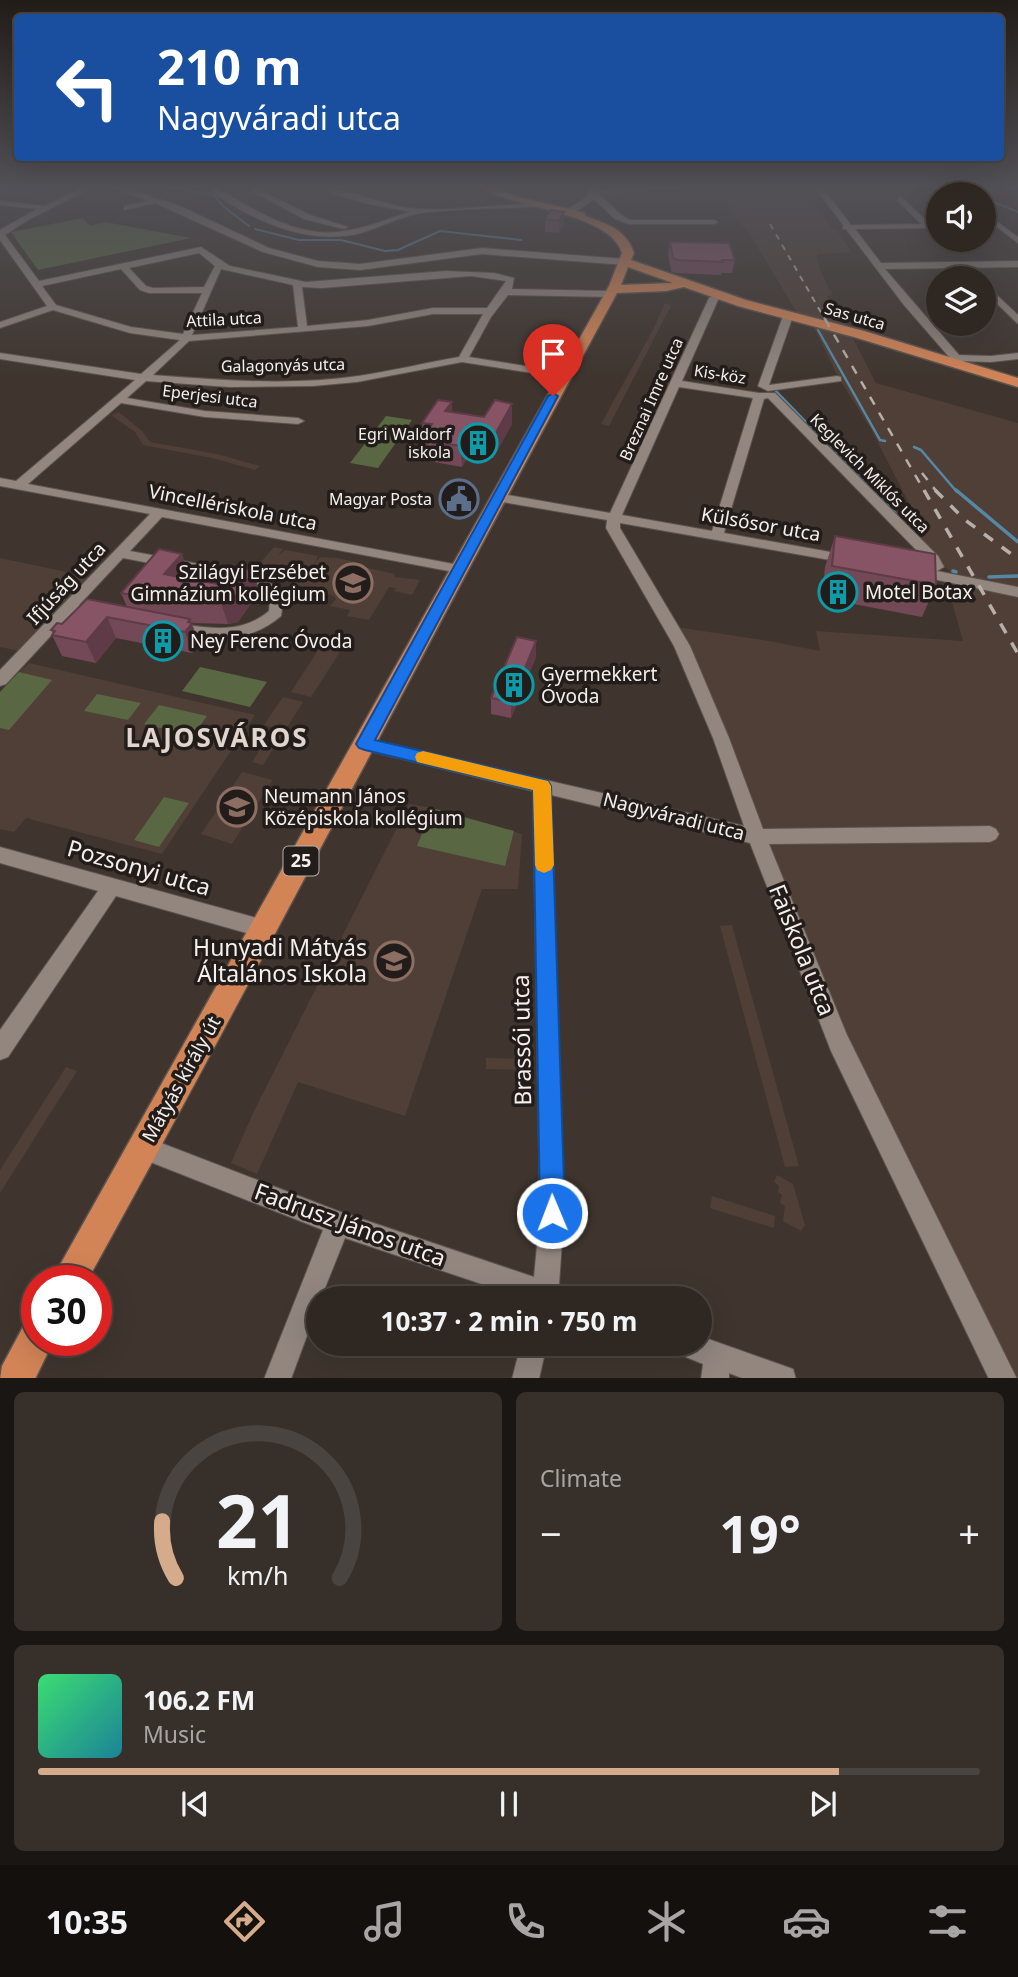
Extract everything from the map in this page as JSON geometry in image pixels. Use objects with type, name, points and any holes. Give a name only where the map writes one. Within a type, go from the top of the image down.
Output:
[{"type":"main road","points":[[627,251],[629,260]]},
{"type":"main road","points":[[629,260],[634,251]]},
{"type":"main road","name":"Sas utca","points":[[629,260],[719,295],[953,360],[1018,383]]},
{"type":"main road","name":"Mátyás király út","points":[[77,1265],[264,929],[565,374],[619,288],[629,260]]},
{"type":"main road","name":"Sas utca","points":[[619,288],[662,289],[684,283]]},
{"type":"main road","points":[[15,1378],[27,1356]]},
{"type":"street","points":[[0,325],[53,307],[13,251]]},
{"type":"street","points":[[37,284],[195,251]]},
{"type":"street","points":[[202,251],[218,267],[297,284],[345,284],[443,275],[486,276],[511,280],[508,292],[490,311],[475,341],[462,359]]},
{"type":"street","points":[[275,251],[292,258],[345,267],[464,252],[629,260]]},
{"type":"street","points":[[866,251],[953,360],[1018,356]]},
{"type":"street","points":[[878,266],[1018,264]]},
{"type":"street","points":[[123,266],[143,288],[152,291],[208,290]]},
{"type":"street","name":"Eperjesi utca","points":[[19,486],[188,338],[218,267]]},
{"type":"street","points":[[297,284],[303,329]]},
{"type":"street","points":[[508,292],[619,288]]},
{"type":"street","name":"Breznai Imre utca","points":[[614,518],[714,298],[719,295]]},
{"type":"street","points":[[996,298],[1018,321]]},
{"type":"street","name":"Attila utca","points":[[53,307],[130,330],[188,338],[368,323],[433,311],[490,311]]},
{"type":"street","points":[[717,535],[766,393],[763,386],[788,316]]},
{"type":"street","name":"Galagonyás utca","points":[[0,356],[145,378],[229,384],[313,383],[393,374],[462,359],[565,374]]},
{"type":"street","name":"Keglevich Miklós utca","points":[[766,393],[837,379]]},
{"type":"street","name":"Kis-köz","points":[[676,383],[766,393]]},
{"type":"street","name":"Keglevich Miklós utca","points":[[766,393],[933,559],[942,576]]},
{"type":"street","name":"Eperjesi utca","points":[[120,400],[205,414],[298,421]]},
{"type":"street","name":"Vincellériskola utca","points":[[0,482],[459,569]]},
{"type":"street","name":"Külsősor utca","points":[[497,497],[865,563]]},
{"type":"street","name":"Ifjúság utca","points":[[0,680],[159,512]]},
{"type":"street","name":"Faiskola utca","points":[[614,518],[613,528],[682,646],[721,738],[781,902],[839,1043],[1004,1378]]},
{"type":"street","points":[[121,553],[247,577],[261,582],[277,596],[276,613],[270,619],[243,631],[205,635],[165,626]]},
{"type":"street","points":[[906,570],[1018,592]]},
{"type":"street","points":[[70,608],[111,615]]},
{"type":"street","name":"Nagyváradi utca","points":[[365,744],[758,836],[990,834]]},
{"type":"street","name":"Brassói utca","points":[[542,786],[552,1213],[550,1286]]},
{"type":"street","name":"Pozsonyi utca","points":[[0,855],[264,929]]},
{"type":"street","points":[[0,1049],[112,886]]},
{"type":"street","name":"Fadrusz János utca","points":[[143,1148],[338,1223],[518,1286]]},
{"type":"street","points":[[277,1378],[338,1223]]},
{"type":"street","points":[[525,1378],[531,1356]]},
{"type":"street","points":[[702,1356],[717,1367],[783,1378]]},
{"type":"shaded area","points":[[760,251],[851,251],[817,254],[817,257],[832,295],[827,296],[846,325],[876,383],[1018,423],[1018,1378],[1013,1378],[846,1041],[676,627],[820,651],[816,631],[963,641],[948,588],[966,590],[959,575],[951,573],[901,519],[916,517],[871,429],[838,377],[810,319],[798,315]]},
{"type":"shaded area","points":[[664,304],[671,306],[609,426],[601,424],[656,324]]},
{"type":"shaded area","points":[[119,412],[142,431],[150,442],[217,454],[260,466],[255,470],[212,458],[143,445],[135,432],[111,415]]},
{"type":"shaded area","name":"Szilágyi Erzsébet Gimnázium kollégium","points":[[274,547],[283,549],[278,556],[285,550],[318,556],[315,563],[320,557],[337,558],[395,574],[394,577],[420,580],[412,595],[394,591],[396,588],[389,587],[369,620],[347,616],[350,610],[330,606],[336,599],[334,596],[253,571]]},
{"type":"shaded area","points":[[0,558],[91,577],[20,651],[0,647]]},
{"type":"shaded area","points":[[327,636],[347,641],[311,697],[291,692]]},
{"type":"shaded area","points":[[29,663],[255,715],[162,854],[26,818],[14,832],[0,829],[0,692]]},
{"type":"shaded area","points":[[283,697],[303,702],[263,765],[252,762],[274,728],[264,725]]},
{"type":"shaded area","name":"Neumann János Középiskola kollégium","points":[[242,772],[273,780],[232,844],[201,834]]},
{"type":"shaded area","name":"Hunyadi Mátyás Általános Iskola","points":[[409,804],[522,834],[518,889],[482,889],[405,1116],[298,1082],[257,1174],[231,1163],[254,1111]]},
{"type":"shaded area","points":[[732,925],[799,1166],[785,1167],[720,926]]},
{"type":"shaded area","points":[[486,1058],[530,1059],[530,1070],[486,1069]]},
{"type":"shaded area","points":[[66,1067],[77,1071],[0,1193],[0,1170]]},
{"type":"shaded area","points":[[777,1175],[793,1184],[805,1225],[801,1231],[783,1221],[785,1206],[780,1203],[782,1195],[778,1192],[779,1186],[774,1182]]},
{"type":"shaded area","points":[[712,1196],[775,1216],[774,1228],[710,1208]]},
{"type":"green space","points":[[25,251],[127,251],[38,270]]},
{"type":"green space","points":[[386,416],[412,420],[378,468],[350,463]]},
{"type":"green space","points":[[200,667],[267,682],[250,707],[182,691]]},
{"type":"green space","points":[[19,672],[52,680],[9,730],[0,728],[0,692]]},
{"type":"green space","points":[[97,694],[141,703],[128,720],[84,711]]},
{"type":"green space","points":[[159,705],[207,716],[193,736],[144,724]]},
{"type":"green space","points":[[164,797],[189,803],[159,847],[134,840]]},
{"type":"green space","points":[[432,808],[514,831],[505,866],[417,846]]},
{"type":"building","points":[[672,251],[732,251],[735,260],[722,260],[723,262],[673,258]]},
{"type":"building","points":[[438,400],[452,402],[445,411],[484,417],[495,400],[512,404],[493,438],[469,434],[461,446],[421,440],[432,424],[422,423]]},
{"type":"building","points":[[835,536],[935,554],[936,585],[832,566]]},
{"type":"building","points":[[159,549],[182,554],[164,574],[217,584],[232,565],[254,571],[232,601],[221,603],[170,602],[121,593]]},
{"type":"building","points":[[87,599],[190,619],[188,622],[192,623],[185,632],[107,617],[86,642],[52,635],[55,631],[51,630],[57,623],[62,624]]},
{"type":"building","points":[[517,637],[536,641],[511,702],[491,698]]},
{"type":"waterway","points":[[818,330],[880,440],[885,441]]},
{"type":"waterway","points":[[774,389],[874,492]]},
{"type":"waterway","points":[[914,447],[921,450],[957,492]]},
{"type":"waterway","points":[[956,490],[1018,542]]},
{"type":"waterway","points":[[878,496],[882,500]]},
{"type":"waterway","points":[[884,502],[895,513]]},
{"type":"waterway","points":[[989,577],[1018,576]]},
{"type":"railway","points":[[786,251],[826,321]]},
{"type":"railway","points":[[825,319],[925,492]]},
{"type":"railway","points":[[922,473],[937,492]]},
{"type":"railway","points":[[924,490],[1018,654]]},
{"type":"railway","points":[[937,492],[965,520],[1018,559]]},
{"type":"slow traffic","points":[[423,757],[542,786],[544,865]]},
{"type":"place","name":"Egri Waldorf iskola","points":[[478,443]]},
{"type":"place","name":"Magyar Posta","points":[[459,499]]},
{"type":"place","name":"Szilágyi Erzsébet Gimnázium kollégium","points":[[353,583]]},
{"type":"place","name":"Motel Botax","points":[[838,592]]},
{"type":"place","name":"Ney Ferenc Óvoda","points":[[163,641]]},
{"type":"place","name":"Gyermekkert Óvoda","points":[[514,685]]},
{"type":"place","name":"Neumann János Középiskola kollégium","points":[[237,807]]},
{"type":"place","name":"Hunyadi Mátyás Általános Iskola","points":[[394,961]]},
{"type":"district","name":"LAJOSVÁROS","points":[[217,738]]},
{"type":"route","points":[[552,1213],[542,786],[365,744],[553,396]]}]
